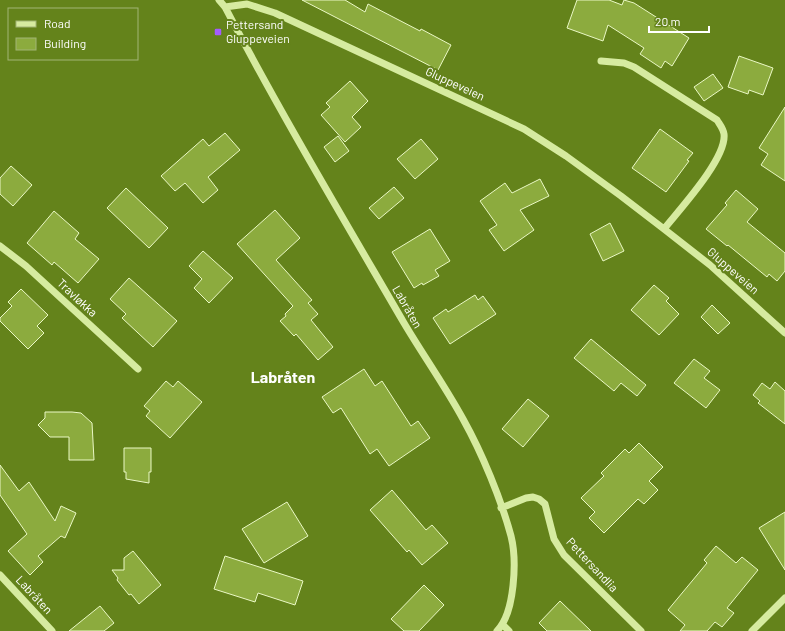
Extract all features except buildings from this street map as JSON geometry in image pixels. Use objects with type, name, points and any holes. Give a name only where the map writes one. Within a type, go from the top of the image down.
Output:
[{"type":"street","points":[[219,0],[225,7]]},
{"type":"street","name":"Gluppeveien","points":[[225,7],[247,4],[275,13],[524,129],[566,156],[664,229],[710,265],[785,333]]},
{"type":"street","name":"Labråten","points":[[225,7],[302,147],[406,328],[463,418],[476,445],[501,508],[514,551],[515,566],[510,601],[503,625],[497,631]]},
{"type":"street","points":[[601,61],[634,67],[716,120],[722,128],[724,135],[723,145],[718,158],[711,170],[664,229]]},
{"type":"street","name":"Travløkka","points":[[0,246],[26,266],[138,369]]},
{"type":"street","name":"Pettersandlia","points":[[501,508],[526,498],[533,497],[540,499],[545,504],[550,529],[554,539],[564,555],[641,631]]},
{"type":"street","name":"Labråten","points":[[0,574],[52,631]]},
{"type":"street","points":[[752,631],[785,598]]},
{"type":"street","points":[[779,604],[785,609]]},
{"type":"street","points":[[503,625],[509,631]]},
{"type":"place","name":"Pettersand Gluppeveien","points":[[218,32]]},
{"type":"district","name":"Labråten","points":[[283,377]]}]
